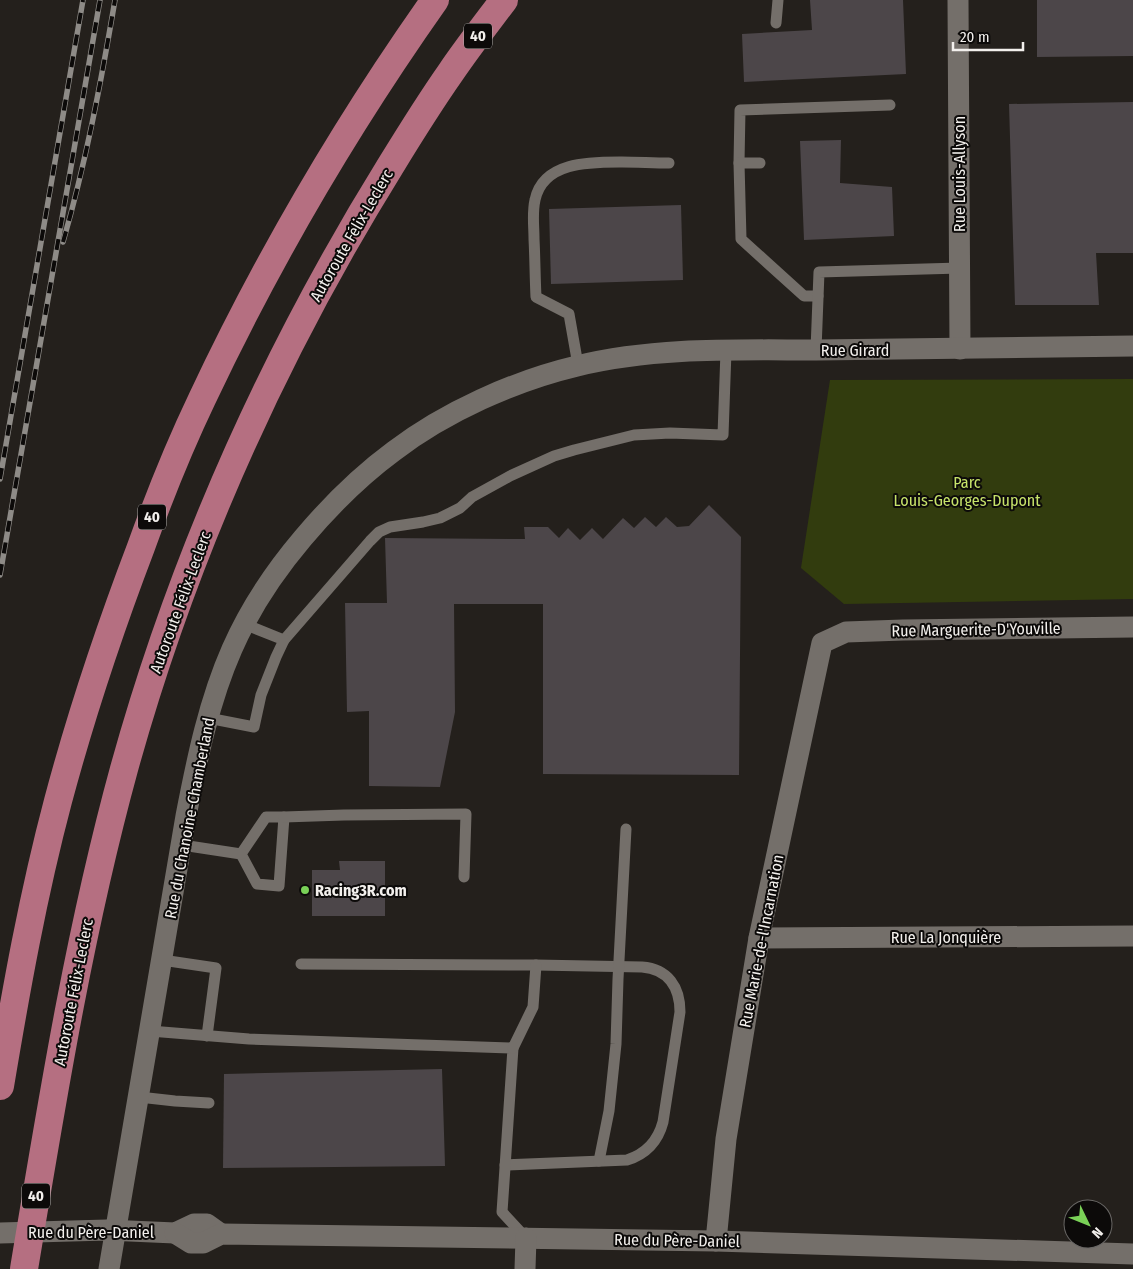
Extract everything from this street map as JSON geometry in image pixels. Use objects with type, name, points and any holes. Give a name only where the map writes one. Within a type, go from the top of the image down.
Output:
[{"type":"highway","name":"40","points":[[0,1086],[17,985],[58,801],[101,657],[163,489],[201,400],[288,232],[367,100],[435,0]]},
{"type":"highway","name":"Autoroute Félix-Leclerc","points":[[24,1269],[48,1123],[84,932],[125,768],[160,652],[215,508],[298,328],[368,202],[428,106],[451,71],[504,0]]},
{"type":"street","name":"Rue Louis-Allyson","points":[[958,0],[960,349]]},
{"type":"street","name":"Rue Girard","points":[[578,365],[642,355],[688,352],[1133,346]]},
{"type":"street","name":"Rue du Chanoine-Chamberland","points":[[109,1269],[193,781],[208,718],[227,662],[244,624],[278,569],[317,521],[349,489],[393,451],[429,428],[484,398],[534,378],[578,365]]},
{"type":"street","name":"Rue Marguerite-D'Youville","points":[[822,643],[846,632],[1133,627]]},
{"type":"street","name":"Rue Marie-de-l'Incarnation","points":[[716,1241],[726,1139],[759,938],[822,643]]},
{"type":"street","name":"Rue La Jonquière","points":[[759,938],[1133,936]]},
{"type":"street","name":"Rue du Père-Daniel","points":[[2,1232],[117,1230],[175,1233],[194,1224],[207,1224],[221,1234],[716,1241],[1133,1254]]},
{"type":"street","points":[[525,1269],[526,1238]]},
{"type":"lane","points":[[776,23],[778,0]]},
{"type":"lane","points":[[818,296],[804,296],[741,238],[740,110],[890,106]]},
{"type":"lane","points":[[578,365],[570,314],[536,297],[534,218],[535,201],[538,191],[547,179],[555,173],[564,168],[577,165],[604,162],[669,163]]},
{"type":"lane","points":[[739,162],[760,163]]},
{"type":"lane","points":[[816,350],[819,272],[960,268]]},
{"type":"lane","points":[[208,718],[254,727],[261,695],[284,640],[370,541],[382,530],[440,518],[460,508],[472,497],[510,476],[574,450],[634,435],[670,433],[723,435],[726,351]]},
{"type":"lane","points":[[244,624],[284,640]]},
{"type":"lane","points":[[241,854],[266,817],[466,814],[464,877]]},
{"type":"lane","points":[[241,854],[257,884],[279,886],[284,817]]},
{"type":"lane","points":[[599,1161],[608,1111],[616,1044],[626,829]]},
{"type":"lane","points":[[182,844],[241,854]]},
{"type":"lane","points":[[162,960],[216,968],[207,1036]]},
{"type":"lane","points":[[301,964],[619,966],[649,967],[663,973],[677,990],[680,1012],[663,1122],[658,1137],[648,1149],[635,1158],[619,1161],[505,1165]]},
{"type":"lane","points":[[526,1238],[502,1212],[513,1048],[533,1007],[536,965]]},
{"type":"lane","points":[[150,1031],[285,1041],[437,1044],[513,1048]]},
{"type":"lane","points":[[139,1097],[210,1103]]},
{"type":"green space","name":"Parc Louis-Georges-Dupont","points":[[1133,379],[1133,599],[844,604],[801,568],[830,380]]},
{"type":"building","points":[[810,0],[903,0],[906,74],[744,82],[742,34],[812,30]]},
{"type":"building","points":[[1037,0],[1133,0],[1133,56],[1037,57]]},
{"type":"building","points":[[1133,102],[1133,253],[1096,253],[1099,305],[1015,305],[1009,104]]},
{"type":"building","points":[[841,140],[840,183],[892,187],[894,236],[804,240],[800,141]]},
{"type":"building","points":[[681,205],[683,280],[551,284],[549,209]]},
{"type":"building","points":[[709,505],[741,537],[739,775],[543,774],[543,604],[454,604],[455,712],[440,787],[369,786],[369,711],[347,712],[345,603],[387,603],[385,538],[525,539],[524,527],[548,527],[559,538],[568,528],[580,540],[592,528],[603,539],[623,518],[634,528],[645,517],[656,527],[666,517],[677,527],[689,526]]},
{"type":"building","points":[[339,861],[385,861],[385,916],[312,916],[312,870],[340,870]]},
{"type":"building","points":[[442,1069],[445,1166],[223,1168],[224,1074]]},
{"type":"railway","points":[[0,479],[83,0]]},
{"type":"railway","points":[[0,575],[100,0]]},
{"type":"railway","points":[[63,242],[92,122],[115,0]]},
{"type":"place","name":"Racing3R.com","points":[[305,890]]}]
